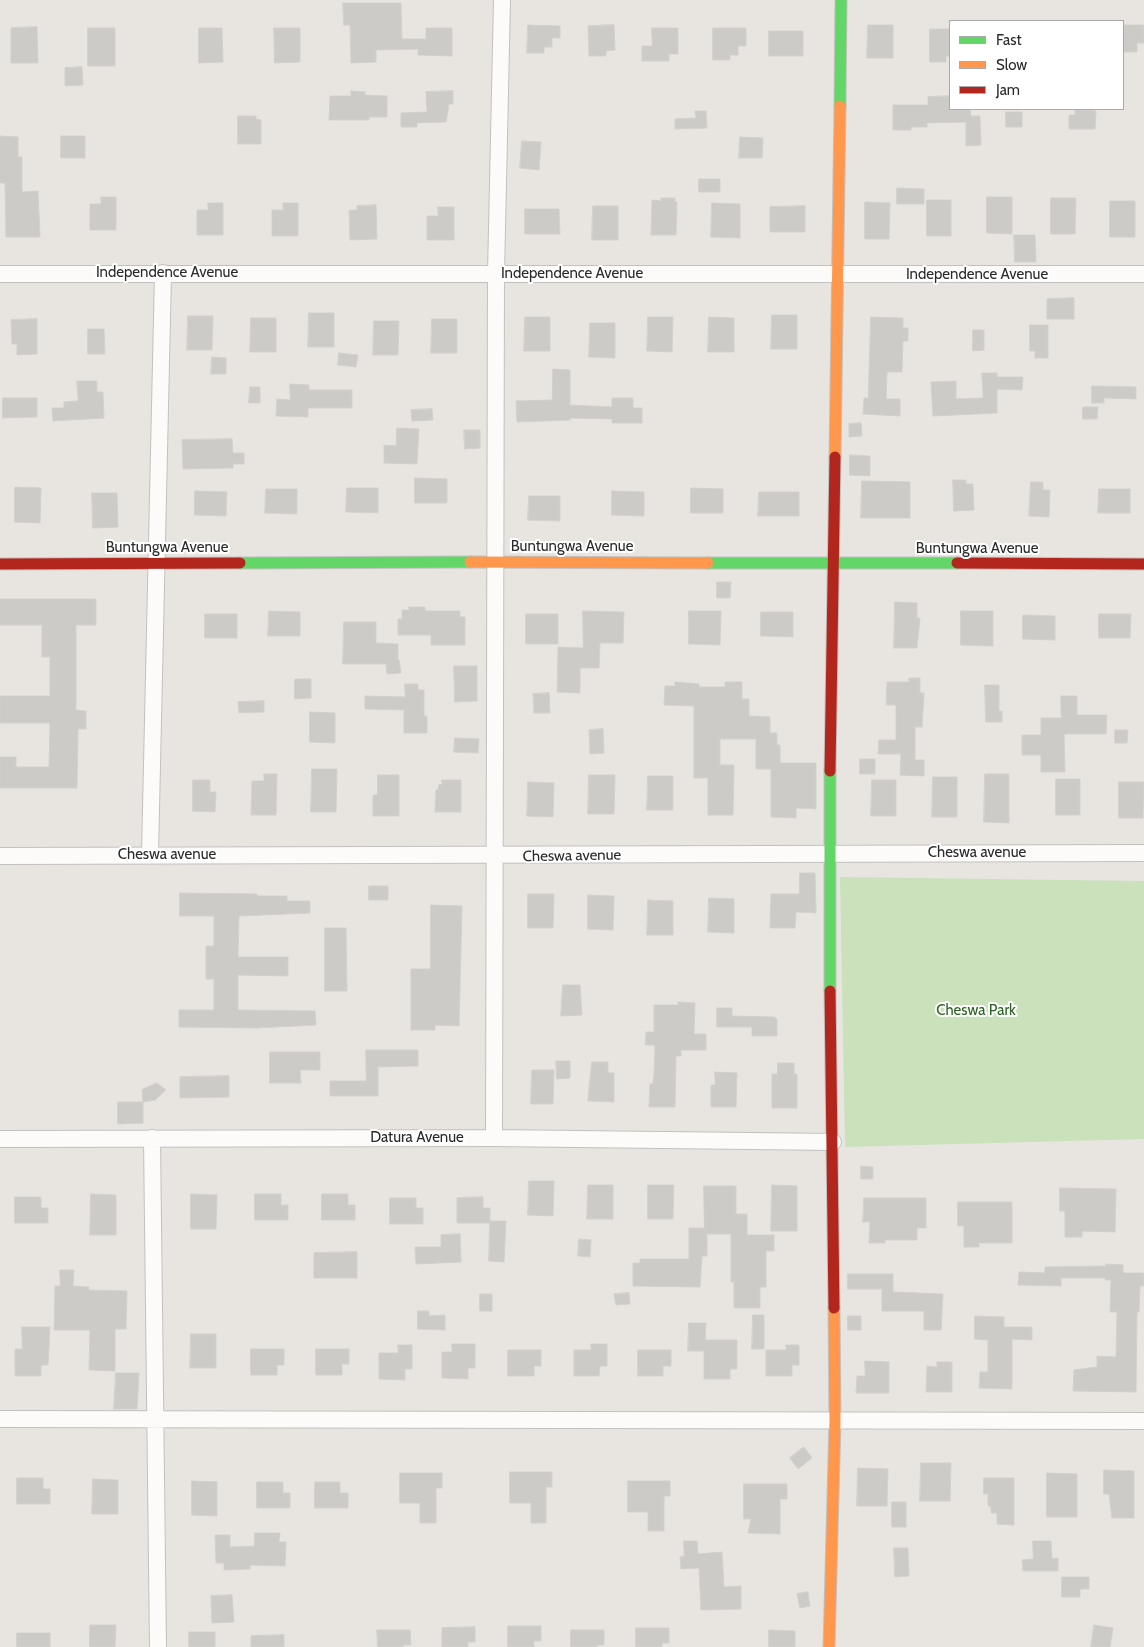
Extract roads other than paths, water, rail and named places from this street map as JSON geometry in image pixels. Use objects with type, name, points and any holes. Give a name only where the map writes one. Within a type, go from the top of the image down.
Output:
[{"type":"street","points":[[494,1138],[493,857],[496,274],[502,0]]},
{"type":"street","points":[[829,1647],[836,1421],[829,852],[841,0]]},
{"type":"street","points":[[150,854],[163,273]]},
{"type":"street","name":"Independence Avenue","points":[[0,274],[837,276],[1144,274]]},
{"type":"street","name":"Buntungwa Avenue","points":[[0,564],[158,562],[1144,564]]},
{"type":"street","name":"Cheswa avenue","points":[[0,856],[150,854],[493,857],[829,852],[1144,853]]},
{"type":"street","points":[[152,1138],[158,1647]]},
{"type":"street","name":"Datura Avenue","points":[[0,1139],[494,1138],[833,1142]]},
{"type":"street","points":[[0,1419],[1144,1421]]},
{"type":"park label","name":"Cheswa Park","points":[[976,1011]]}]
